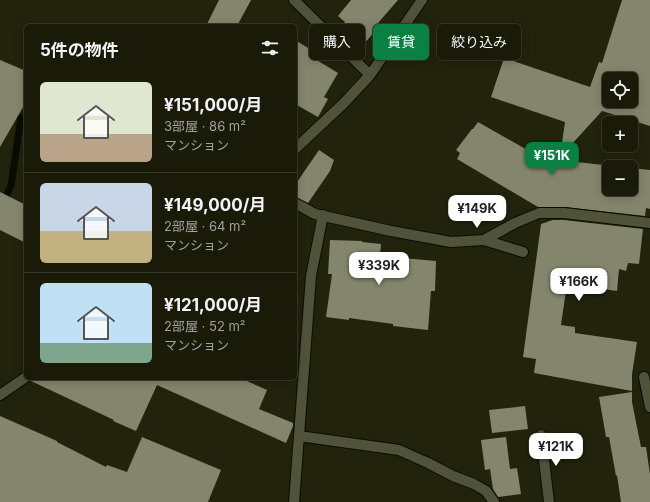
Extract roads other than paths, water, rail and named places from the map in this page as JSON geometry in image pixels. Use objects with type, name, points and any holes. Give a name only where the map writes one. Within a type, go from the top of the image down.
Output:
[{"type":"street","points":[[294,0],[370,75]]},
{"type":"street","points":[[297,148],[344,103],[370,75],[422,0]]},
{"type":"street","points":[[297,204],[315,214],[391,231],[451,242],[484,240],[523,252]]},
{"type":"street","points":[[484,240],[514,223],[539,213],[564,213],[650,224]]},
{"type":"street","points":[[294,502],[311,276],[323,215]]},
{"type":"street","points":[[644,377],[650,407]]},
{"type":"street","points":[[0,395],[24,378]]},
{"type":"street","points":[[540,435],[549,502]]},
{"type":"street","points":[[299,436],[399,450],[452,476],[474,484],[486,491],[494,502]]},
{"type":"waterway","points":[[0,212],[11,185],[21,118]]}]
